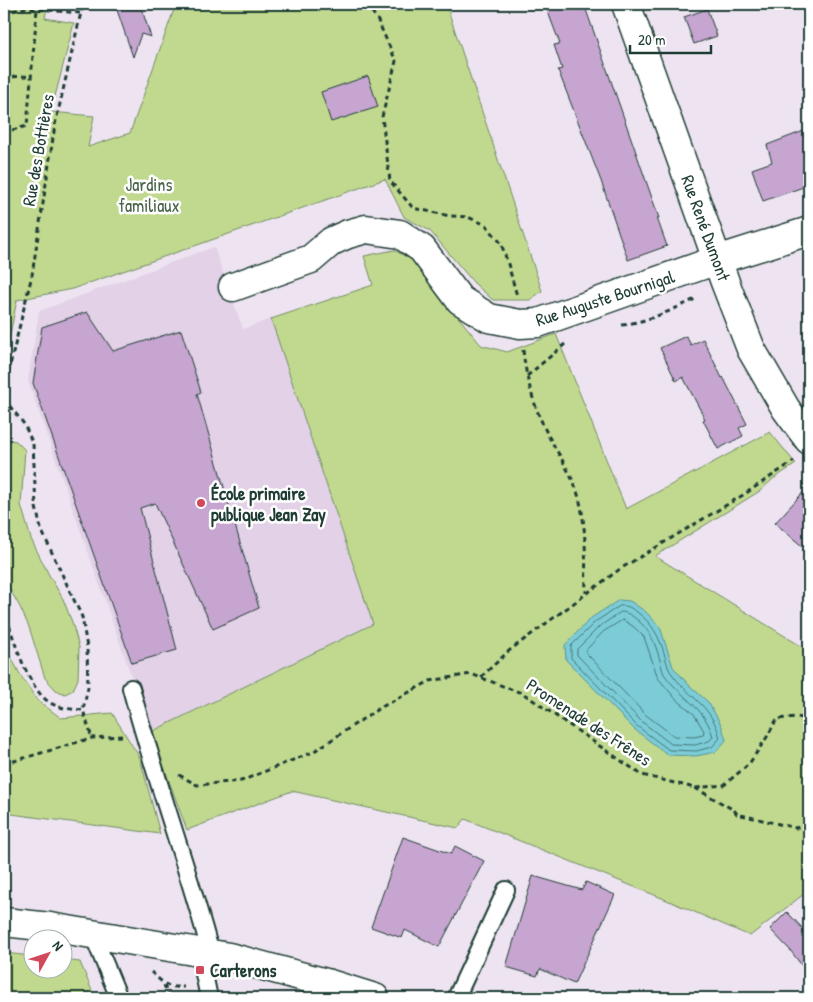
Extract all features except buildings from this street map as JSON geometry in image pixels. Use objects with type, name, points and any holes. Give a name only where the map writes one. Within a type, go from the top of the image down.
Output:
[{"type":"street","name":"Rue René Dumont","points":[[626,4],[721,271],[751,349],[786,409],[805,448]]},
{"type":"street","name":"Rue Auguste Bournigal","points":[[234,287],[310,259],[332,241],[366,229],[400,234],[422,249],[460,300],[489,318],[520,324],[538,323],[721,271],[809,231]]},
{"type":"street","points":[[4,922],[50,927],[229,957],[375,998]]},
{"type":"lane","points":[[131,688],[149,752],[198,905],[207,953],[205,982],[209,998]]},
{"type":"lane","points":[[456,998],[506,890]]},
{"type":"lane","points":[[93,935],[119,998]]},
{"type":"path","name":"Rue des Bottières","points":[[4,390],[32,275],[54,124],[82,4]]},
{"type":"path","points":[[4,13],[25,8],[80,13]]},
{"type":"path","points":[[4,128],[9,131],[27,126],[37,9]]},
{"type":"path","points":[[4,77],[31,76]]},
{"type":"path","points":[[619,325],[644,322],[674,310],[721,271]]},
{"type":"path","points":[[527,376],[569,341]]},
{"type":"path","points":[[4,399],[24,424],[33,444],[36,507],[41,529],[82,617],[87,648],[88,688],[83,710],[92,738]]},
{"type":"path","points":[[481,677],[510,650],[620,569],[743,495],[805,448]]},
{"type":"path","points":[[4,608],[16,651],[39,693],[49,703],[68,709],[83,710]]},
{"type":"path","name":"Promenade des Frênes","points":[[149,752],[160,764],[197,785],[241,781],[313,752],[378,709],[430,681],[472,674],[524,694],[642,775],[696,788],[724,785],[749,764],[777,719],[797,716],[809,720]]},
{"type":"path","points":[[4,764],[92,738],[144,735]]},
{"type":"path","points":[[696,788],[734,810],[737,814],[796,828],[809,823]]},
{"type":"path","points":[[111,977],[131,969],[144,969],[153,973],[164,985],[168,998]]},
{"type":"path","points":[[164,985],[172,988],[205,982]]},
{"type":"shaded area","name":"École primaire publique Jean Zay","points":[[214,247],[243,329],[271,319],[373,624],[151,732],[28,381],[39,311]]},
{"type":"green space","name":"Jardins familiaux","points":[[4,4],[48,4],[45,18],[74,23],[51,112],[94,116],[88,147],[130,133],[176,4],[446,4],[542,291],[530,300],[493,300],[474,283],[430,231],[404,217],[385,179],[72,289],[17,300],[4,364]]},
{"type":"green space","points":[[394,250],[412,260],[481,345],[507,352],[556,334],[626,509],[770,432],[796,464],[773,479],[760,491],[655,556],[809,651],[809,890],[750,936],[662,898],[465,819],[458,828],[292,791],[187,830],[151,732],[373,624],[271,319],[373,285],[364,256]]},
{"type":"green space","points":[[4,439],[16,441],[25,450],[21,505],[31,539],[63,599],[79,647],[78,679],[73,690],[65,694],[56,690],[45,678],[29,627],[4,579]]},
{"type":"green space","points":[[4,644],[21,676],[37,700],[61,718],[112,713],[140,758],[160,834],[4,813]]},
{"type":"green space","points":[[4,953],[22,955],[22,980],[72,980],[72,961],[80,962],[95,998],[4,998]]},
{"type":"water","points":[[619,600],[630,601],[646,612],[660,627],[673,667],[708,702],[721,724],[726,740],[716,752],[696,756],[668,755],[634,729],[566,660],[565,645],[591,618]]},
{"type":"place","name":"École primaire publique Jean Zay","points":[[201,503]]},
{"type":"place","name":"Carterons","points":[[200,970]]}]
